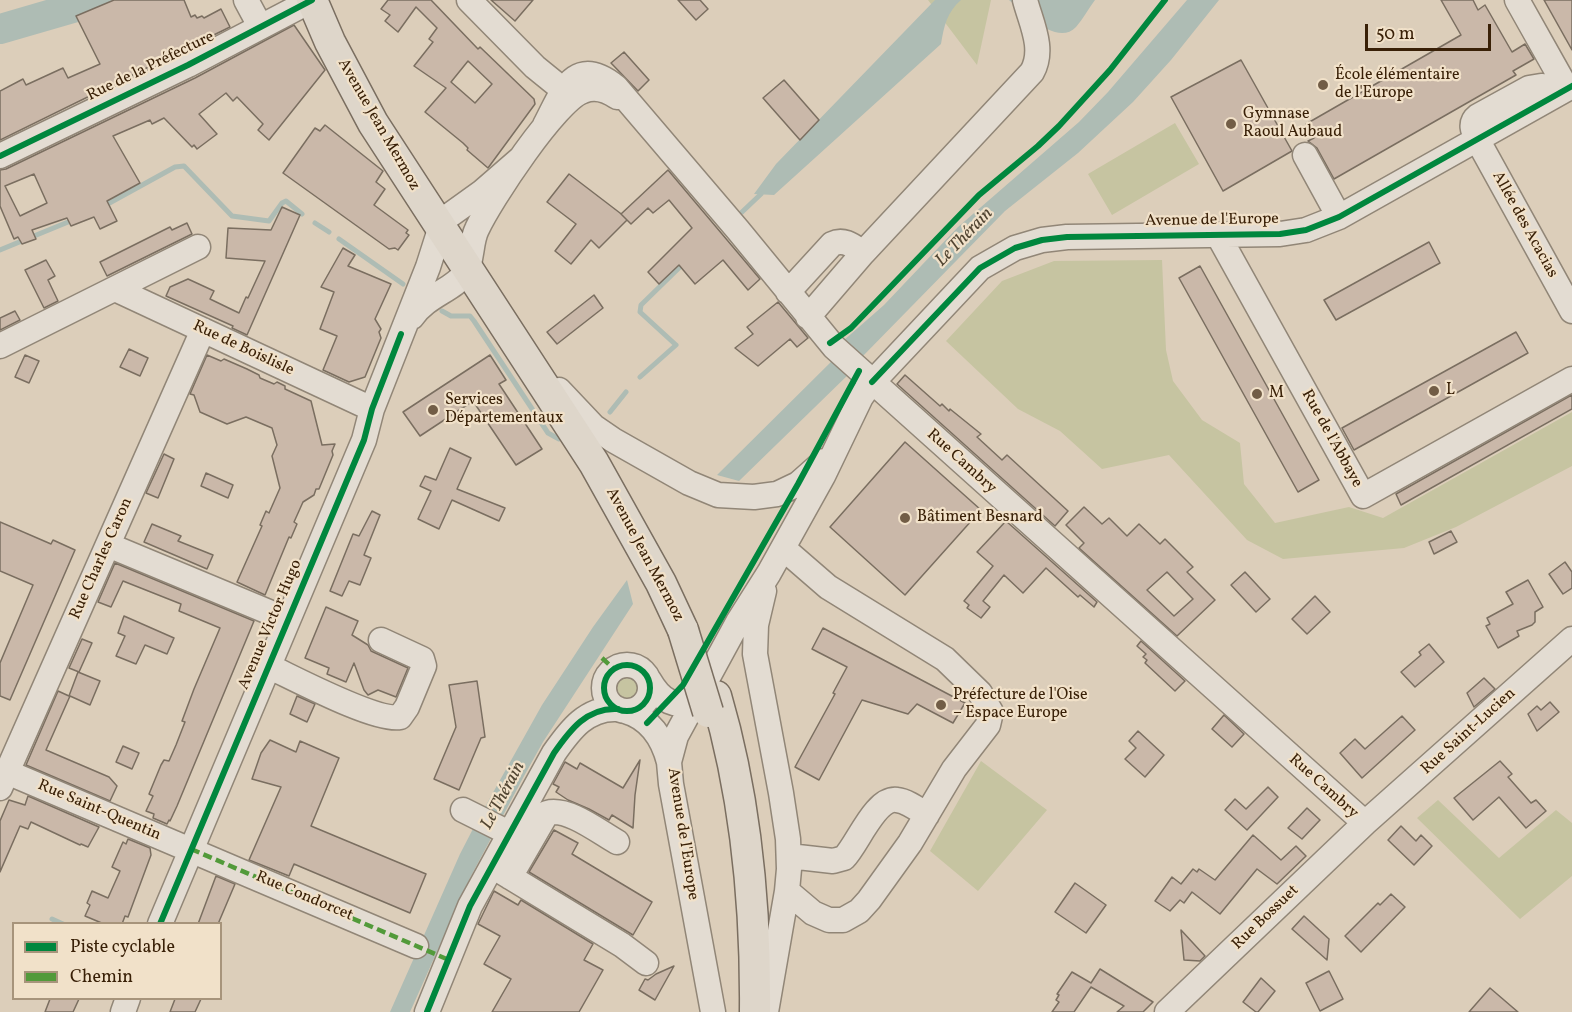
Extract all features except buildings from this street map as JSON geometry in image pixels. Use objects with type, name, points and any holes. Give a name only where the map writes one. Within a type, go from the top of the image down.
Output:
[{"type":"main road","name":"Avenue Jean Mermoz","points":[[312,0],[330,42],[373,123],[594,427],[651,529],[687,627],[707,701],[725,785],[737,870],[744,974],[744,1012]]},
{"type":"main road","name":"Avenue Jean Mermoz","points":[[333,0],[386,112],[461,245],[594,463],[687,627]]},
{"type":"main road","name":"Avenue Jean Mermoz","points":[[707,701],[732,763],[747,855],[753,927],[755,1012]]},
{"type":"street","points":[[246,0],[260,26]]},
{"type":"street","name":"Rue de la Préfecture","points":[[0,156],[188,65],[312,0]]},
{"type":"street","points":[[469,0],[492,23],[521,45],[562,65],[574,88]]},
{"type":"street","points":[[808,316],[863,253],[1032,72],[1038,58],[1038,51],[1025,0]]},
{"type":"street","points":[[1519,1],[1570,88]]},
{"type":"street","name":"Avenue Victor Hugo","points":[[402,334],[520,159],[574,88]]},
{"type":"street","name":"Rue Cambry","points":[[574,88],[609,92],[642,119],[738,230],[834,347],[1365,823]]},
{"type":"street","name":"Avenue de l'Europe","points":[[713,1012],[671,784],[669,762],[676,736],[707,701],[718,659],[783,548],[840,441],[861,397],[865,377],[980,268],[1015,248],[1042,240],[1067,237],[1267,235],[1293,233],[1317,227],[1570,88]]},
{"type":"street","name":"Allée des Acacias","points":[[1477,140],[1572,310]]},
{"type":"street","points":[[1305,155],[1339,216]]},
{"type":"street","name":"Avenue Victor Hugo","points":[[161,922],[363,440],[372,409],[428,267],[461,245],[482,192],[520,159]]},
{"type":"street","name":"Rue de l'Abbaye","points":[[1218,235],[1364,496],[1572,379]]},
{"type":"street","points":[[788,292],[837,241],[863,253]]},
{"type":"street","points":[[0,346],[198,247]]},
{"type":"street","name":"Rue de Boislisle","points":[[115,289],[372,409]]},
{"type":"street","name":"Rue Charles Caron","points":[[4,780],[203,330]]},
{"type":"street","points":[[594,427],[689,483],[713,494],[731,497],[765,496],[788,490],[813,472],[840,441]]},
{"type":"street","points":[[108,545],[288,620]]},
{"type":"street","points":[[783,548],[828,587],[945,659],[980,693],[989,705],[991,719],[954,770],[910,843],[869,900],[851,916],[836,921],[829,920],[813,913],[787,891]]},
{"type":"street","name":"Avenue de l'Europe","points":[[766,1012],[787,891],[789,856],[782,793],[756,663],[756,625],[769,573]]},
{"type":"street","name":"Rue Saint-Lucien","points":[[1365,823],[1572,639]]},
{"type":"street","points":[[268,666],[370,713],[392,719],[400,717],[407,707],[424,666],[422,658],[381,640]]},
{"type":"street","points":[[718,659],[724,655],[736,653],[748,656],[756,663]]},
{"type":"street","points":[[669,762],[664,744],[656,732],[638,716],[609,702],[605,692],[605,681],[611,672],[621,666],[632,666],[642,671],[659,696],[669,702],[707,701]]},
{"type":"street","points":[[427,1012],[470,906],[501,872],[513,835],[554,753],[569,731],[587,717],[609,709],[637,709],[646,702],[650,692],[649,680]]},
{"type":"street","name":"Rue Saint-Quentin","points":[[4,780],[191,849]]},
{"type":"street","points":[[789,856],[840,861],[849,853],[876,811],[887,801],[901,800],[927,815]]},
{"type":"street","points":[[513,835],[547,813],[555,811],[570,814],[617,842]]},
{"type":"street","points":[[469,813],[513,835]]},
{"type":"street","name":"Rue Bossuet","points":[[1167,1012],[1365,823]]},
{"type":"street","name":"Rue Condorcet","points":[[191,849],[417,946]]},
{"type":"street","points":[[501,872],[622,945],[646,963]]},
{"type":"shaded area","points":[[928,0],[991,0],[977,65]]},
{"type":"shaded area","points":[[1175,123],[1199,164],[1112,215],[1088,174]]},
{"type":"shaded area","points":[[1162,260],[1166,350],[1173,381],[1202,420],[1240,443],[1244,484],[1275,523],[1349,507],[1383,518],[1572,412],[1572,466],[1456,527],[1404,548],[1283,559],[1247,540],[1169,455],[1102,469],[1060,431],[1018,409],[946,341],[1002,281],[1054,261]]},
{"type":"shaded area","points":[[629,675],[638,679],[642,688],[638,697],[629,701],[620,697],[616,688],[620,679]]},
{"type":"shaded area","points":[[981,761],[1047,810],[978,891],[930,851]]},
{"type":"shaded area","points":[[1438,800],[1499,858],[1556,810],[1572,823],[1572,876],[1520,919],[1417,818]]},
{"type":"water","points":[[935,0],[961,0],[952,9],[947,20],[941,44],[774,195],[754,194],[776,164]]},
{"type":"water","points":[[1009,0],[1095,0],[1076,27],[1068,32],[1060,33],[1041,26]]},
{"type":"water","name":"Le Thérain","points":[[1187,0],[1219,0],[1171,60],[1133,102],[1078,153],[1005,211],[861,358],[851,372],[739,481],[717,475],[839,354],[843,341],[884,305],[958,227],[1079,122],[1108,92]]},
{"type":"water","name":"Le Thérain","points":[[627,580],[633,604],[543,742],[524,776],[470,878],[410,1012],[390,1012],[476,823],[542,705]]},
{"type":"waterway","points":[[0,29],[100,0]]},
{"type":"waterway","points":[[104,206],[175,167],[184,166],[232,216],[269,221],[286,201],[302,214]]},
{"type":"waterway","points":[[742,212],[761,194]]},
{"type":"waterway","points":[[0,250],[73,220]]},
{"type":"waterway","points":[[315,223],[329,232]]},
{"type":"waterway","points":[[339,239],[403,284]]},
{"type":"waterway","points":[[640,377],[676,345],[640,312],[641,305],[684,263]]},
{"type":"waterway","points":[[442,311],[451,316],[470,316],[548,433],[559,439]]},
{"type":"waterway","points":[[610,412],[626,392]]},
{"type":"waterway","points":[[52,919],[59,922]]},
{"type":"marked path","points":[[602,658],[614,669]]},
{"type":"marked path","points":[[191,849],[449,960]]},
{"type":"cycle path","points":[[0,156],[188,65],[312,0]]},
{"type":"cycle path","points":[[830,343],[851,328],[979,195],[1059,126],[1110,70],[1165,0]]},
{"type":"cycle path","points":[[872,382],[980,268],[1015,248],[1042,240],[1067,237],[1280,234],[1306,230],[1339,217],[1572,86]]},
{"type":"cycle path","points":[[161,922],[364,440],[372,409],[401,334]]},
{"type":"cycle path","points":[[647,723],[683,685],[798,484],[859,371]]},
{"type":"cycle path","points":[[627,665],[643,672],[650,688],[643,704],[627,711],[611,704],[604,688],[611,672],[627,665]]},
{"type":"cycle path","points":[[427,1012],[470,906],[554,753],[573,728],[588,716],[607,709],[618,709]]},
{"type":"place","name":"École élémentaire de l'Europe","points":[[1323,85]]},
{"type":"place","name":"Gymnase Raoul Aubaud","points":[[1231,124]]},
{"type":"place","name":"L","points":[[1434,391]]},
{"type":"place","name":"M","points":[[1257,394]]},
{"type":"place","name":"Services Départementaux","points":[[433,410]]},
{"type":"place","name":"Bâtiment Besnard","points":[[905,518]]},
{"type":"place","name":"Préfecture de l'Oise – Espace Europe","points":[[941,705]]}]
